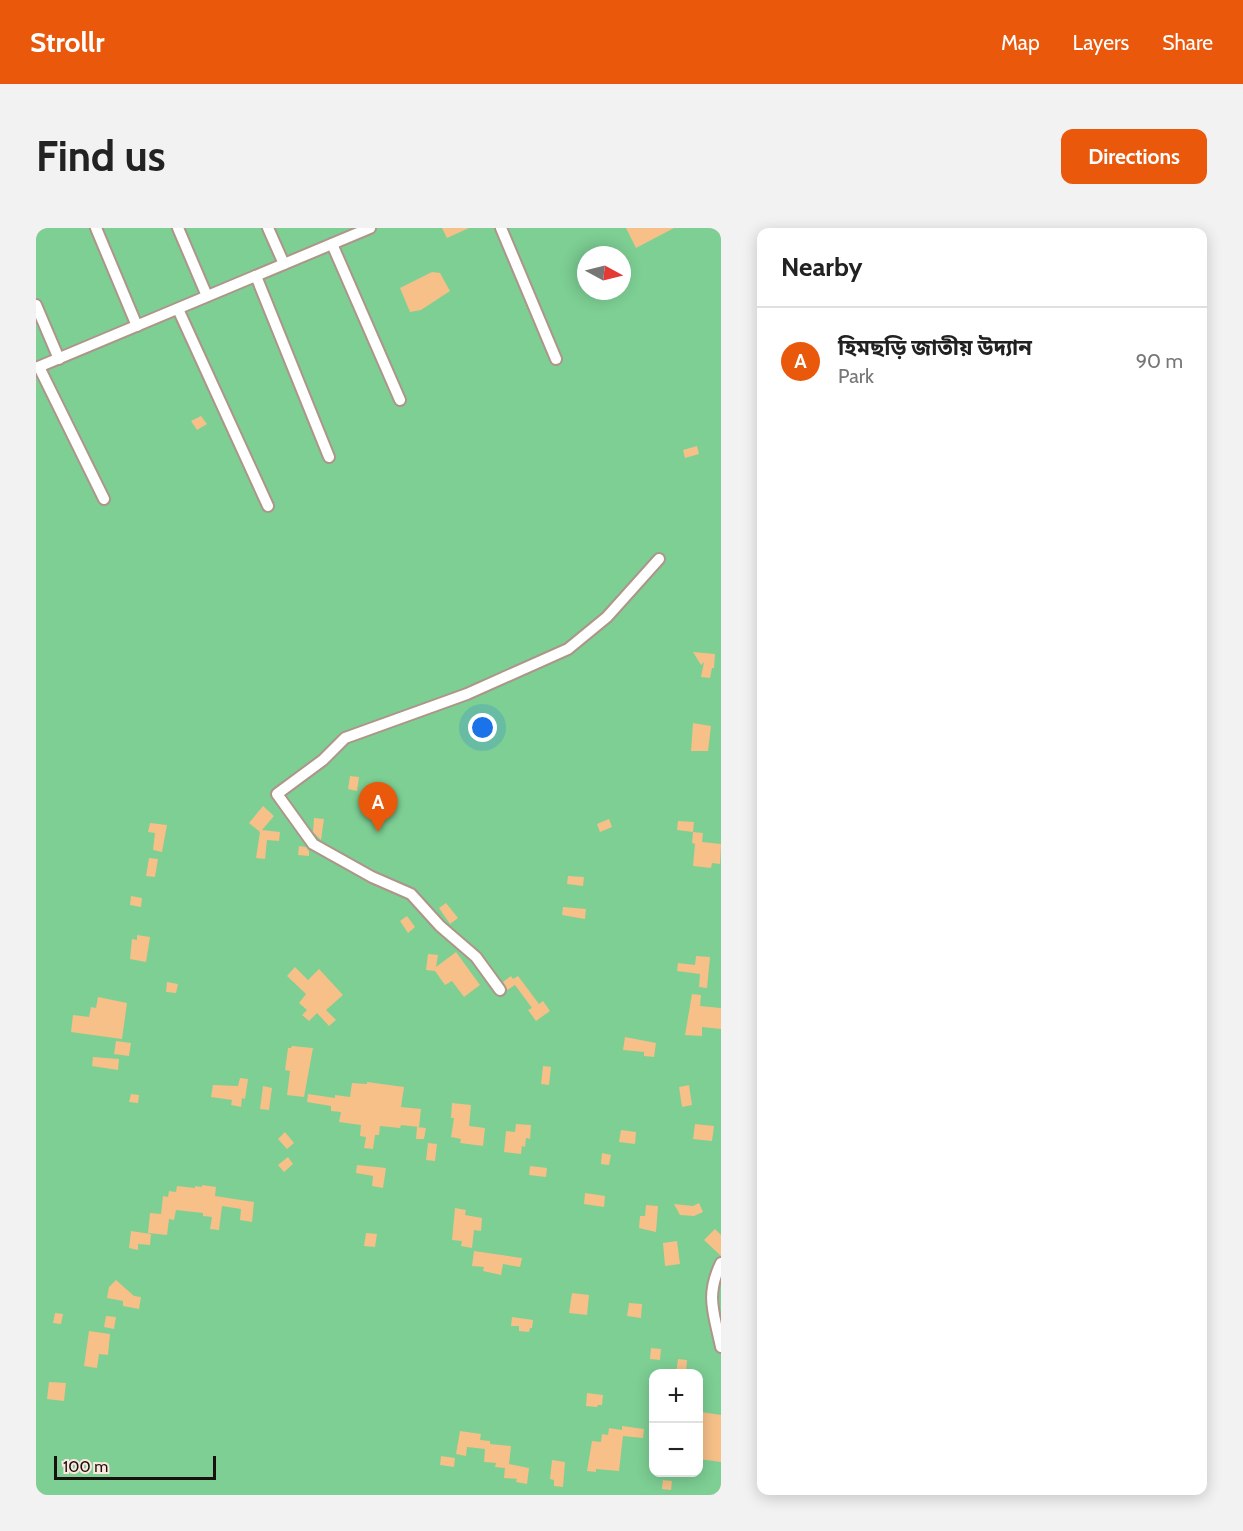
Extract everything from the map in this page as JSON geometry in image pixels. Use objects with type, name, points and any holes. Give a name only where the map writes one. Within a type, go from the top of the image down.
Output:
[{"type":"street","points":[[96,228],[137,326]]},
{"type":"street","points":[[178,228],[207,296]]},
{"type":"street","points":[[268,228],[284,264]]},
{"type":"street","points":[[501,228],[556,359]]},
{"type":"street","points":[[104,499],[38,368],[332,244],[362,229]]},
{"type":"street","points":[[332,244],[400,400]]},
{"type":"street","points":[[256,276],[328,457]]},
{"type":"street","points":[[36,305],[59,359]]},
{"type":"street","points":[[178,309],[268,506]]},
{"type":"street","points":[[500,990],[476,957],[440,926],[411,894],[372,877],[313,844],[277,794],[323,760],[345,738],[467,694],[568,648],[607,617],[659,559]]},
{"type":"street","points":[[721,1263],[713,1280],[711,1295],[721,1347]]},
{"type":"green space","points":[[36,228],[721,228],[721,1495],[36,1495]]},
{"type":"building","points":[[442,228],[469,228],[447,238]]},
{"type":"building","points":[[626,228],[674,228],[636,248]]},
{"type":"building","points":[[432,272],[440,273],[450,291],[421,310],[410,312],[400,288]]},
{"type":"building","points":[[201,416],[207,424],[197,430],[191,421]]},
{"type":"building","points":[[697,446],[699,454],[685,458],[683,450]]},
{"type":"building","points":[[693,652],[715,654],[714,668],[712,668],[710,678],[701,677],[704,662],[701,665]]},
{"type":"building","points":[[693,723],[711,726],[708,751],[691,751]]},
{"type":"building","points":[[350,776],[359,777],[357,791],[348,789]]},
{"type":"building","points":[[263,806],[274,816],[262,830],[280,832],[279,841],[267,840],[265,859],[256,858],[260,832],[249,823]]},
{"type":"building","points":[[314,818],[324,819],[321,840],[313,832]]},
{"type":"building","points":[[609,819],[612,827],[600,832],[597,824]]},
{"type":"building","points":[[678,821],[694,822],[693,832],[677,830]]},
{"type":"building","points":[[150,823],[167,825],[162,852],[153,850],[155,833],[148,832]]},
{"type":"building","points":[[693,832],[703,833],[702,842],[721,844],[720,864],[712,863],[711,868],[693,866],[695,844],[692,843]]},
{"type":"building","points":[[299,846],[306,847],[309,856],[298,855]]},
{"type":"building","points":[[149,858],[158,859],[155,877],[146,876]]},
{"type":"building","points":[[568,876],[584,877],[583,886],[567,884]]},
{"type":"building","points":[[131,896],[142,898],[141,907],[130,905]]},
{"type":"building","points":[[446,903],[458,918],[450,924],[439,908]]},
{"type":"building","points":[[563,907],[586,909],[585,919],[562,915]]},
{"type":"building","points":[[407,916],[415,927],[408,933],[400,921]]},
{"type":"building","points":[[137,935],[150,937],[146,962],[130,959],[132,939],[137,940]]},
{"type":"building","points":[[456,952],[480,985],[464,997],[452,981],[445,985],[435,971],[426,970],[428,954],[438,955],[436,967]]},
{"type":"building","points":[[696,956],[710,957],[707,988],[699,987],[700,974],[677,971],[678,963],[695,965]]},
{"type":"building","points":[[295,967],[308,980],[319,969],[343,995],[326,1010],[336,1020],[329,1026],[317,1013],[309,1021],[302,1015],[307,1010],[299,1003],[306,994],[287,976]]},
{"type":"building","points":[[511,976],[513,979],[518,976],[539,1004],[543,1001],[550,1011],[536,1021],[528,1010],[532,1008],[515,985],[507,990],[503,982]]},
{"type":"building","points":[[167,982],[178,984],[176,993],[166,992]]},
{"type":"building","points":[[692,994],[701,995],[700,1006],[721,1008],[721,1029],[702,1027],[702,1036],[685,1035]]},
{"type":"building","points":[[98,997],[127,1003],[122,1039],[71,1032],[73,1015],[89,1017],[91,1007],[96,1008]]},
{"type":"building","points":[[625,1037],[656,1043],[654,1057],[644,1056],[644,1052],[623,1050]]},
{"type":"building","points":[[116,1041],[131,1043],[129,1056],[114,1054]]},
{"type":"building","points":[[292,1046],[313,1048],[304,1097],[287,1095],[290,1071],[285,1070],[288,1048]]},
{"type":"building","points":[[93,1057],[119,1059],[118,1070],[92,1066]]},
{"type":"building","points":[[543,1066],[551,1067],[549,1085],[541,1084]]},
{"type":"building","points":[[240,1078],[248,1079],[245,1099],[242,1098],[241,1107],[231,1105],[232,1100],[211,1097],[213,1085],[238,1086]]},
{"type":"building","points":[[367,1082],[404,1087],[401,1107],[421,1109],[419,1127],[380,1126],[379,1135],[375,1135],[373,1149],[364,1148],[366,1137],[360,1136],[361,1125],[339,1122],[341,1112],[331,1111],[331,1106],[307,1102],[308,1094],[335,1098],[335,1095],[350,1097],[352,1083],[367,1084]]},
{"type":"building","points":[[689,1085],[692,1105],[682,1107],[679,1087]]},
{"type":"building","points":[[263,1086],[272,1088],[269,1110],[260,1109]]},
{"type":"building","points":[[131,1094],[139,1095],[138,1103],[129,1102]]},
{"type":"building","points":[[452,1103],[471,1105],[469,1126],[485,1128],[483,1146],[460,1143],[461,1139],[451,1137],[454,1118],[451,1118]]},
{"type":"building","points":[[516,1124],[531,1125],[530,1139],[526,1138],[521,1154],[504,1152],[506,1131],[515,1132]]},
{"type":"building","points":[[695,1124],[714,1126],[712,1141],[693,1139]]},
{"type":"building","points":[[417,1127],[426,1128],[424,1139],[416,1139]]},
{"type":"building","points":[[621,1130],[636,1132],[635,1144],[619,1142]]},
{"type":"building","points":[[285,1132],[294,1143],[287,1149],[278,1139]]},
{"type":"building","points":[[428,1143],[437,1144],[435,1161],[426,1160]]},
{"type":"building","points":[[602,1153],[611,1155],[609,1165],[601,1164]]},
{"type":"building","points":[[288,1157],[293,1164],[284,1172],[278,1165]]},
{"type":"building","points":[[357,1165],[386,1168],[383,1188],[372,1186],[373,1176],[356,1173]]},
{"type":"building","points":[[530,1166],[547,1168],[546,1177],[529,1175]]},
{"type":"building","points":[[202,1185],[216,1187],[215,1196],[254,1202],[252,1222],[240,1220],[241,1209],[222,1206],[219,1230],[210,1229],[212,1217],[203,1216],[203,1213],[176,1210],[174,1220],[169,1219],[167,1235],[148,1233],[150,1213],[161,1214],[163,1196],[168,1197],[169,1191],[176,1192],[177,1186],[195,1188],[195,1186],[202,1187]]},
{"type":"building","points":[[585,1193],[605,1196],[604,1207],[584,1204]]},
{"type":"building","points":[[699,1203],[703,1212],[694,1216],[680,1215],[674,1204],[693,1206]]},
{"type":"building","points":[[646,1205],[658,1206],[656,1232],[639,1228],[640,1216],[645,1216]]},
{"type":"building","points":[[455,1208],[466,1210],[465,1215],[482,1218],[481,1231],[474,1230],[472,1248],[461,1246],[462,1241],[452,1240]]},
{"type":"building","points":[[715,1229],[721,1235],[721,1256],[704,1240]]},
{"type":"building","points":[[131,1231],[151,1234],[150,1245],[138,1244],[138,1250],[129,1248]]},
{"type":"building","points":[[366,1233],[377,1234],[375,1247],[364,1246]]},
{"type":"building","points":[[677,1241],[680,1264],[665,1266],[663,1243]]},
{"type":"building","points":[[474,1251],[522,1258],[520,1267],[503,1264],[501,1275],[483,1271],[484,1267],[472,1266]]},
{"type":"building","points":[[116,1280],[134,1296],[141,1297],[139,1309],[123,1306],[123,1301],[107,1298],[109,1287]]},
{"type":"building","points":[[572,1293],[589,1295],[587,1315],[569,1313]]},
{"type":"building","points":[[629,1303],[642,1304],[641,1318],[627,1316]]},
{"type":"building","points":[[55,1313],[63,1314],[61,1324],[53,1323]]},
{"type":"building","points":[[106,1316],[116,1317],[114,1329],[104,1327]]},
{"type":"building","points":[[512,1317],[533,1320],[532,1328],[529,1332],[519,1331],[519,1326],[511,1326]]},
{"type":"building","points":[[89,1331],[110,1334],[108,1355],[99,1354],[97,1368],[84,1366]]},
{"type":"building","points":[[651,1348],[661,1349],[660,1360],[650,1359]]},
{"type":"building","points":[[678,1359],[687,1360],[686,1369],[677,1369]]},
{"type":"building","points":[[49,1382],[66,1383],[64,1401],[47,1399]]},
{"type":"building","points":[[587,1393],[603,1395],[602,1405],[586,1406]]},
{"type":"building","points":[[703,1412],[721,1415],[721,1462],[703,1460]]},
{"type":"building","points":[[622,1426],[644,1429],[643,1438],[623,1436],[619,1471],[596,1469],[596,1472],[587,1471],[592,1441],[601,1442],[602,1434],[608,1435],[609,1428],[622,1430]]},
{"type":"building","points":[[460,1431],[481,1434],[480,1440],[490,1441],[490,1444],[511,1446],[509,1464],[529,1468],[527,1484],[516,1482],[517,1479],[504,1478],[505,1468],[495,1467],[496,1463],[484,1462],[485,1449],[467,1447],[466,1456],[456,1454]]},
{"type":"building","points":[[441,1456],[455,1458],[454,1467],[440,1465]]},
{"type":"building","points":[[552,1460],[565,1462],[563,1487],[554,1486],[554,1480],[550,1479]]},
{"type":"building","points":[[663,1480],[672,1481],[671,1490],[662,1489]]},
{"type":"place","name":"হিমছড়ি জাতীয় উদ্যান","points":[[378,832]]}]
